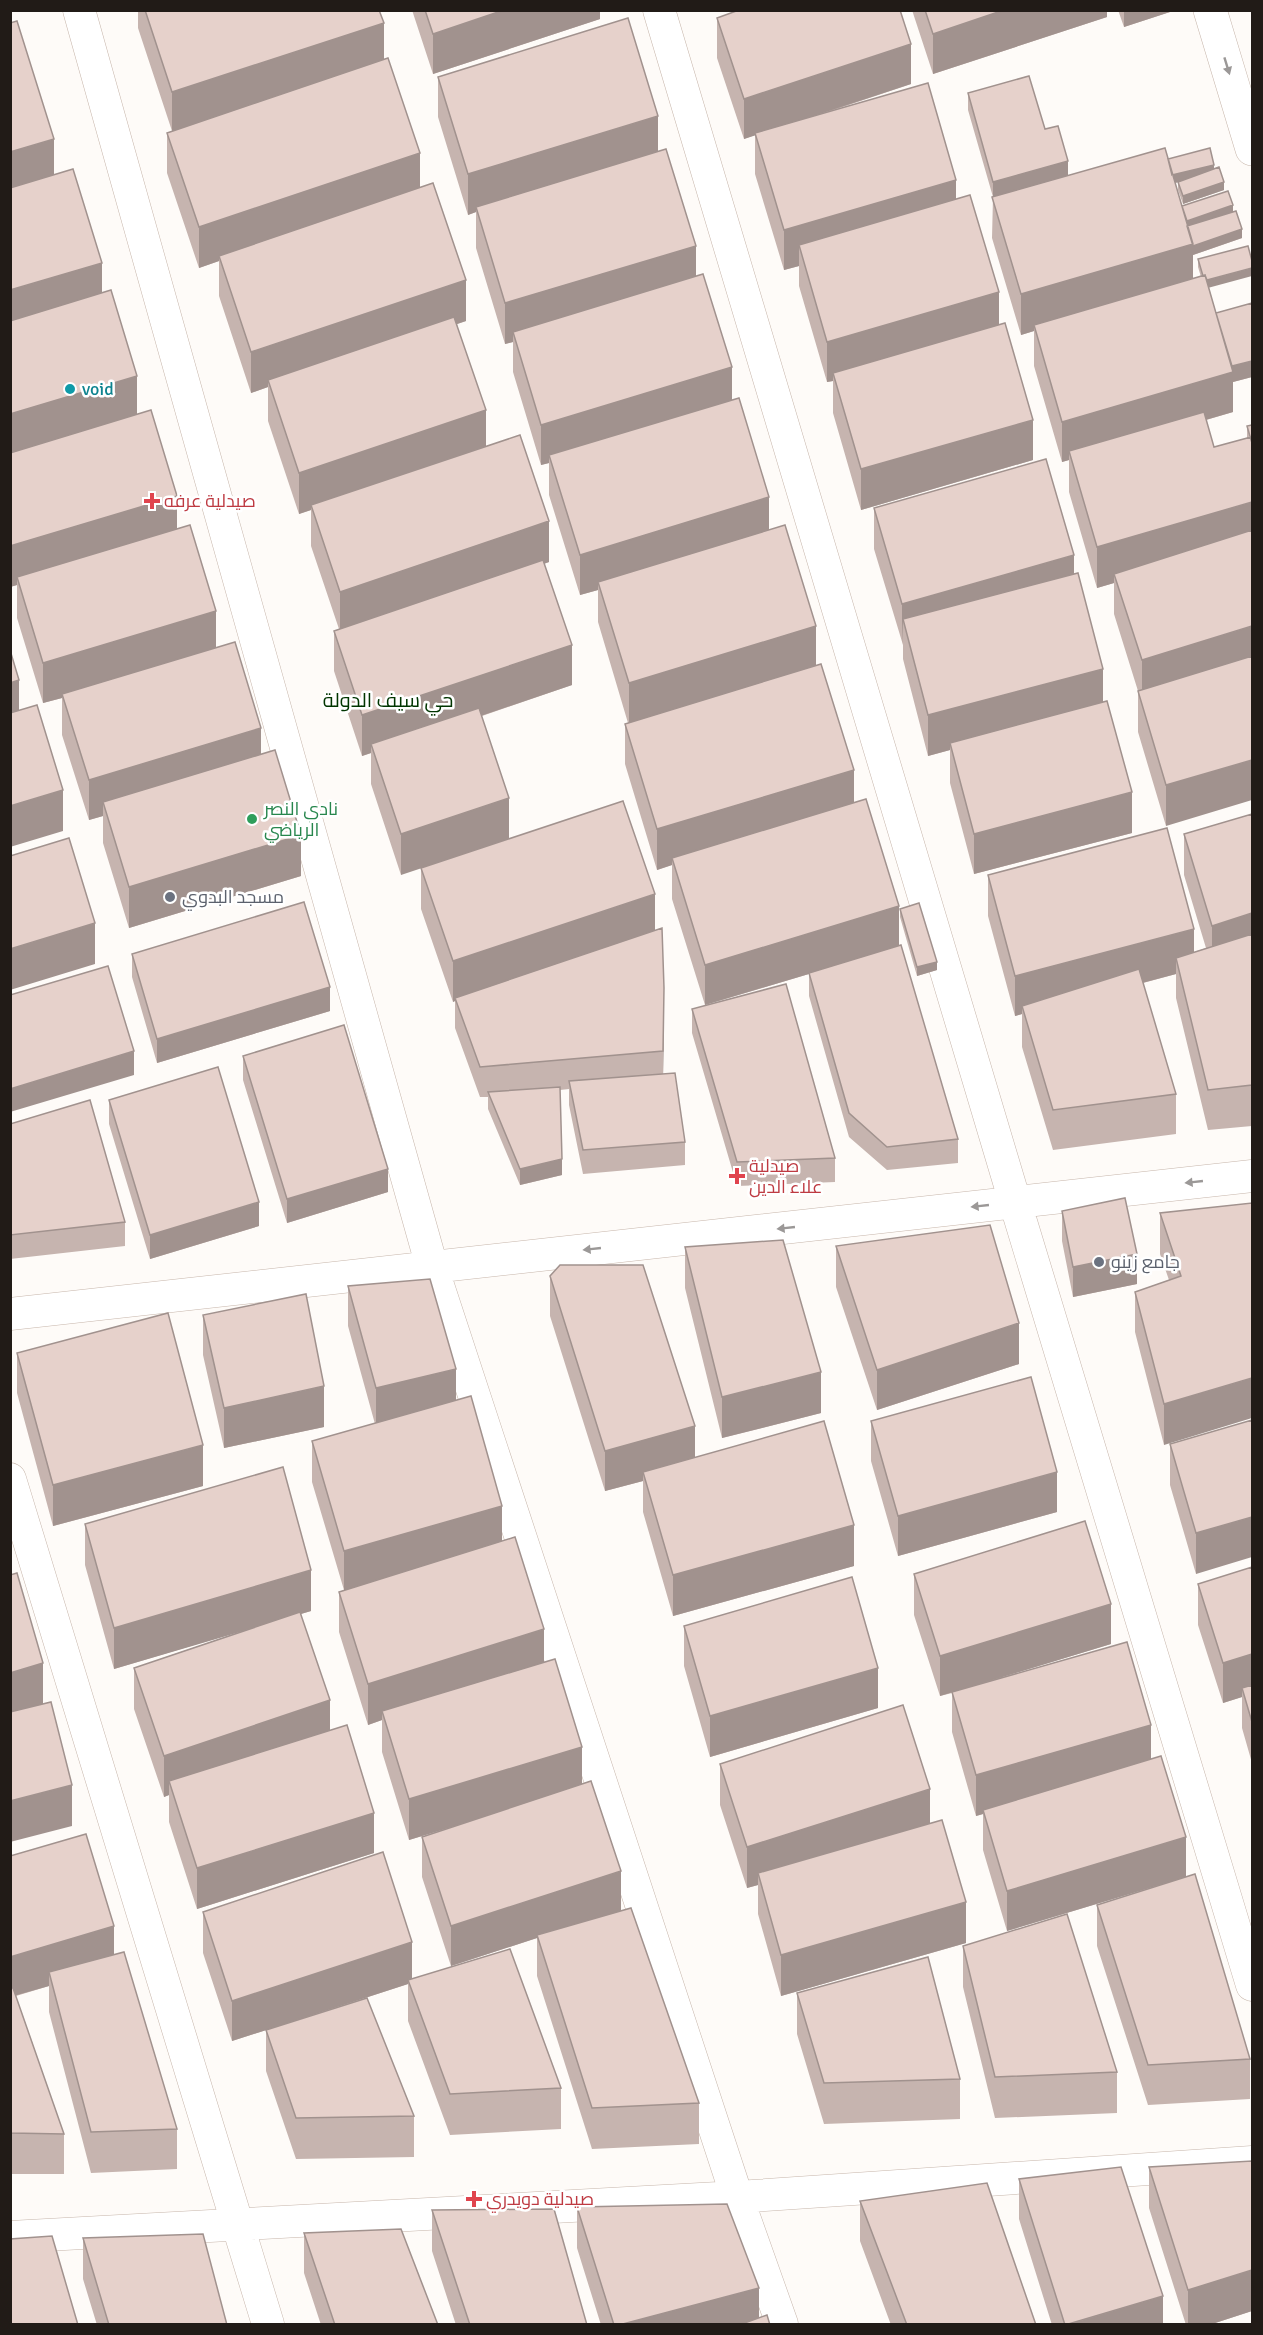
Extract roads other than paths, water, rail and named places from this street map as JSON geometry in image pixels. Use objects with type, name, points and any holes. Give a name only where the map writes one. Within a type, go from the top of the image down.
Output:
[{"type":"main road","points":[[1210,10],[1252,149]]},
{"type":"street","points":[[79,10],[432,1267],[737,2197],[782,2325]]},
{"type":"street","points":[[659,10],[1015,1202],[1252,1985]]},
{"type":"street","points":[[10,1314],[1252,1176]]},
{"type":"street","points":[[10,1479],[268,2325]]},
{"type":"street","points":[[10,2237],[737,2197],[1252,2162]]},
{"type":"place","name":"void","points":[[70,389]]},
{"type":"place","name":"صيدلية عرفه","points":[[152,501]]},
{"type":"place","name":"نادي النصر الرياضي","points":[[252,819]]},
{"type":"place","name":"مسجد البدوي","points":[[170,897]]},
{"type":"place","name":"صيدلية علاء الدين","points":[[737,1176]]},
{"type":"place","name":"جامع زينو","points":[[1099,1262]]},
{"type":"place","name":"صيدلية دويدري","points":[[474,2199]]},
{"type":"district","name":"حي سيف الدولة","points":[[388,700]]}]
